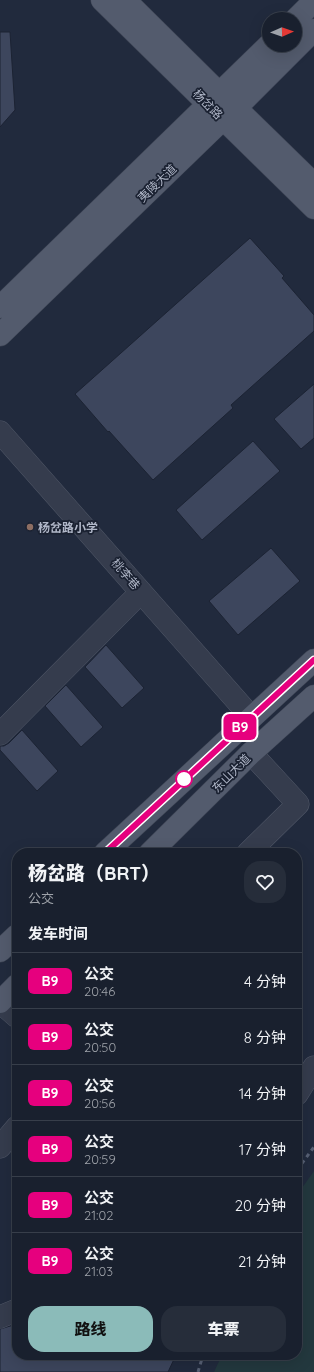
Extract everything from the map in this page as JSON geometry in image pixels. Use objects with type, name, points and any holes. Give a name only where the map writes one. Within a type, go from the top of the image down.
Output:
[{"type":"main road","name":"杨岔路","points":[[102,0],[222,107],[314,184]]},
{"type":"main road","name":"杨岔路","points":[[125,0],[314,208]]},
{"type":"main road","points":[[302,13],[314,1]]},
{"type":"main road","name":"夷陵大道","points":[[0,307],[222,107],[314,30]]},
{"type":"main road","name":"夷陵大道","points":[[0,335],[222,107],[265,52]]},
{"type":"main road","points":[[110,848],[251,716],[314,660]]},
{"type":"main road","name":"东山大道","points":[[155,848],[251,753],[314,696]]},
{"type":"main road","points":[[0,951],[12,940]]},
{"type":"main road","points":[[0,1002],[12,990]]},
{"type":"street","name":"桃李巷","points":[[0,432],[251,716]]},
{"type":"street","points":[[0,734],[141,592]]},
{"type":"street","points":[[251,753],[298,804],[253,848]]},
{"type":"street","points":[[0,1002],[12,1013]]},
{"type":"street","points":[[302,1086],[314,1067]]},
{"type":"street","points":[[0,1147],[12,1134]]},
{"type":"street","points":[[0,1317],[12,1312]]},
{"type":"green space","points":[[314,1171],[314,1372],[214,1372],[220,1360],[302,1360],[302,1188]]},
{"type":"building","points":[[0,32],[10,32],[15,110],[0,127]]},
{"type":"building","points":[[250,238],[284,276],[282,278],[314,315],[314,331],[231,405],[233,408],[153,480],[75,394]]},
{"type":"building","points":[[314,384],[314,438],[301,449],[274,419]]},
{"type":"building","points":[[253,441],[280,471],[202,540],[176,510]]},
{"type":"building","points":[[271,548],[300,581],[238,635],[209,601]]},
{"type":"building","points":[[106,645],[144,688],[122,708],[85,667]]},
{"type":"building","points":[[66,685],[103,727],[81,747],[45,706]]},
{"type":"building","points":[[22,730],[58,771],[37,791],[0,750],[0,746],[4,746],[9,743]]},
{"type":"building","points":[[12,1325],[12,1360],[174,1360],[168,1372],[0,1372],[0,1329]]},
{"type":"railway","points":[[302,1163],[314,1147]]},
{"type":"railway","points":[[198,1372],[202,1360]]},
{"type":"bus line","name":"B9","points":[[110,848],[251,716],[314,660]]},
{"type":"place","name":"杨岔路小学","points":[[30,527]]}]
